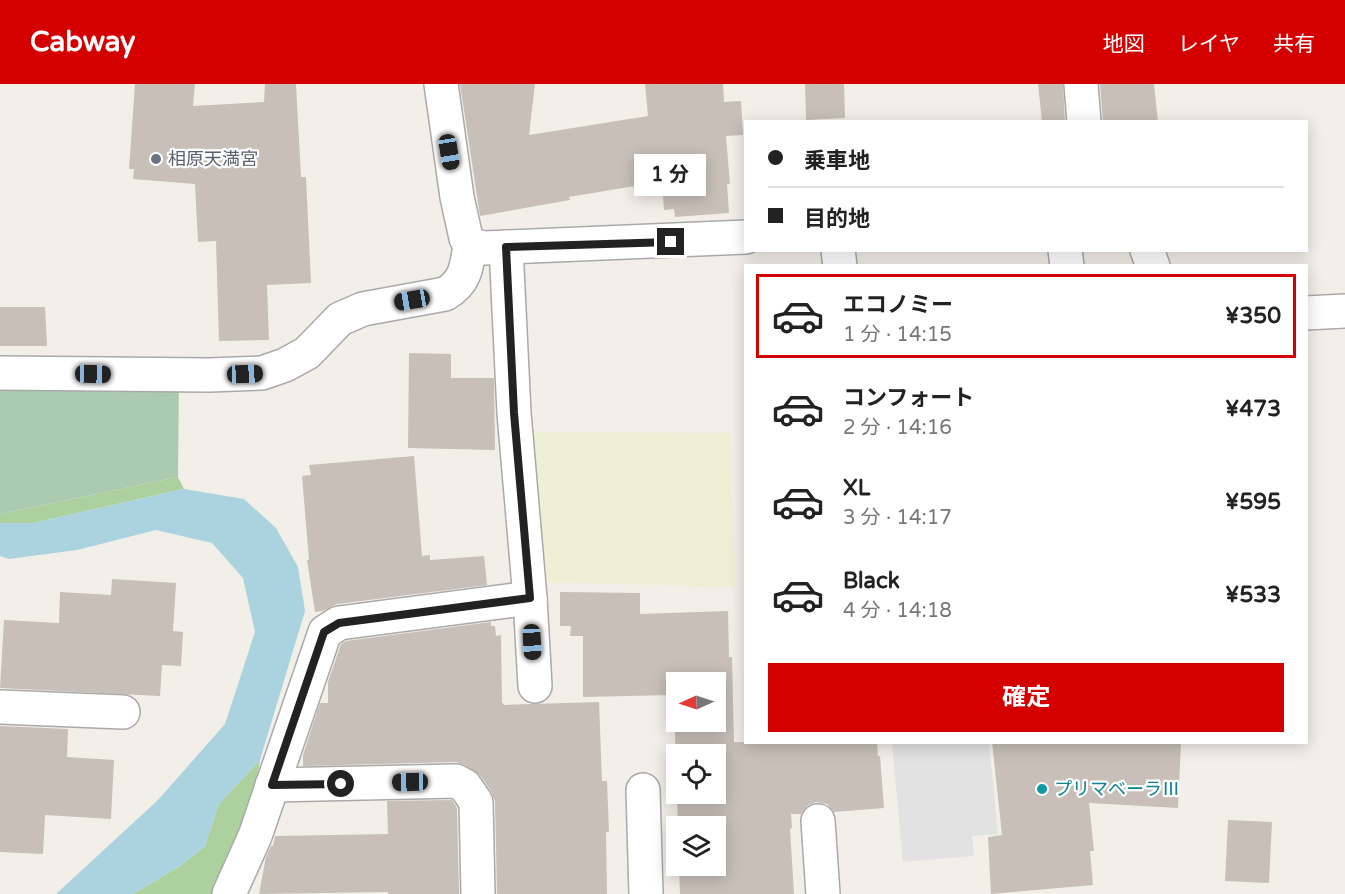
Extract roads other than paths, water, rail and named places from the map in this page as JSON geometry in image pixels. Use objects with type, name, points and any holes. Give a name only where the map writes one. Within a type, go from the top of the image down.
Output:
[{"type":"street","points":[[441,84],[457,197],[465,238],[470,245],[484,248],[744,237]]},
{"type":"street","points":[[1081,84],[1084,120]]},
{"type":"street","points":[[0,373],[209,375],[262,373],[285,365],[307,352],[340,320],[363,309],[445,294],[452,290],[463,278],[470,245]]},
{"type":"street","points":[[506,247],[514,413],[535,686]]},
{"type":"street","points":[[1308,314],[1345,311]]},
{"type":"street","points":[[229,894],[255,837],[324,632],[339,623],[530,598]]},
{"type":"street","points":[[0,707],[123,712]]},
{"type":"street","points":[[272,785],[456,781],[465,786],[476,802],[478,894]]},
{"type":"street","points":[[643,790],[646,894]]},
{"type":"street","points":[[818,821],[823,894]]},
{"type":"water","points":[[184,489],[244,499],[276,528],[298,567],[305,611],[260,760],[219,804],[205,846],[180,866],[133,894],[56,894],[158,800],[225,724],[255,632],[243,578],[212,543],[156,530],[77,550],[9,559],[0,556],[0,523],[33,523]]},
{"type":"place","name":"相原天満宮","points":[[156,159]]},
{"type":"place","name":"プリマベーラⅢ","points":[[1042,789]]}]
